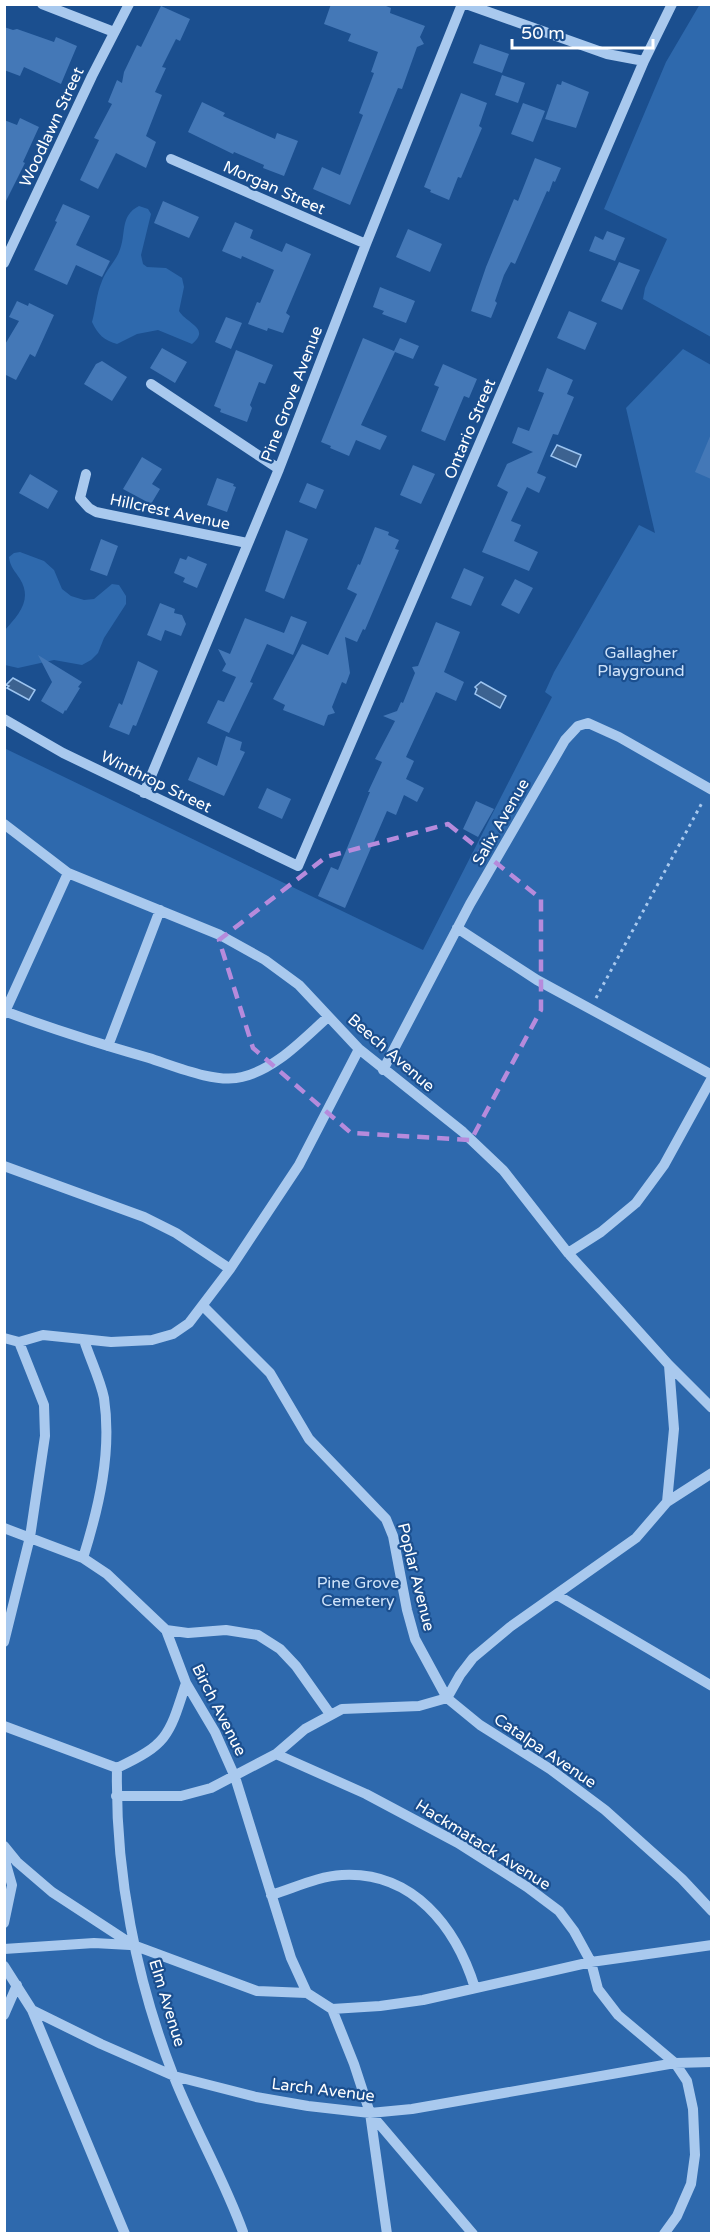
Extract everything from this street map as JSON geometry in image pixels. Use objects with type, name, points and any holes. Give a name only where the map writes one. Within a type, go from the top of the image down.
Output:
[{"type":"street","points":[[42,4],[114,32]]},
{"type":"street","name":"Woodlawn Street","points":[[4,263],[129,4]]},
{"type":"street","points":[[464,4],[607,54],[644,61]]},
{"type":"street","name":"Pine Grove Avenue","points":[[144,793],[279,469],[366,244],[464,4]]},
{"type":"street","name":"Ontario Street","points":[[298,866],[644,61],[672,4]]},
{"type":"street","name":"Morgan Street","points":[[171,159],[366,244]]},
{"type":"street","points":[[151,384],[279,469]]},
{"type":"street","name":"Hillcrest Avenue","points":[[86,474],[80,498],[96,512],[248,543]]},
{"type":"street","name":"Winthrop Street","points":[[4,719],[63,753],[298,866]]},
{"type":"street","name":"Salix Avenue","points":[[383,1070],[457,928],[565,740],[578,726],[588,723],[619,737],[710,789]]},
{"type":"street","name":"Beech Avenue","points":[[4,824],[68,873],[220,935],[265,960],[299,985],[359,1049],[463,1132],[503,1170],[568,1253],[711,1408]]},
{"type":"street","points":[[68,873],[5,1012],[108,1046],[229,1080],[244,1077],[273,1064],[328,1017]]},
{"type":"street","points":[[108,1046],[160,910]]},
{"type":"street","points":[[457,928],[537,980],[711,1077],[664,1165],[636,1203],[601,1232],[568,1253]]},
{"type":"street","points":[[4,1338],[19,1342],[43,1335],[84,1340],[152,1340],[173,1334],[189,1323],[230,1269],[299,1165],[359,1049]]},
{"type":"street","points":[[4,1166],[152,1221],[176,1233],[230,1269]]},
{"type":"street","name":"Poplar Avenue","points":[[203,1306],[270,1373],[309,1439],[386,1519],[393,1536],[406,1610],[414,1639],[447,1698]]},
{"type":"street","points":[[83,1558],[94,1524],[107,1442],[103,1396],[84,1340]]},
{"type":"street","points":[[4,1642],[30,1537],[45,1436],[44,1406],[19,1342]]},
{"type":"street","points":[[667,1502],[674,1429],[669,1365]]},
{"type":"street","points":[[116,1796],[181,1796],[211,1788],[276,1754],[305,1729],[342,1709],[419,1706],[447,1698],[473,1658],[510,1627],[636,1538],[667,1502],[711,1473]]},
{"type":"street","name":"Birch Avenue","points":[[4,1528],[83,1558],[107,1574],[166,1630],[186,1683],[215,1732],[235,1777],[291,1958],[307,1993]]},
{"type":"street","points":[[557,1595],[711,1686]]},
{"type":"street","points":[[166,1630],[188,1633],[226,1630],[258,1635],[280,1649],[296,1666],[330,1714]]},
{"type":"street","points":[[4,1726],[117,1768],[146,1755],[163,1740],[173,1724],[186,1683]]},
{"type":"street","name":"Catalpa Avenue","points":[[447,1698],[480,1725],[550,1769],[605,1810],[682,1879],[711,1911]]},
{"type":"street","name":"Hackmatack Avenue","points":[[276,1754],[366,1794],[458,1844],[527,1887],[559,1911],[574,1931],[591,1962],[598,1989],[618,2015],[675,2062],[687,2081],[693,2109],[695,2155],[691,2184],[677,2216],[664,2234]]},
{"type":"street","name":"Elm Avenue","points":[[117,1768],[116,1796],[122,1867],[133,1945],[174,2076],[243,2233]]},
{"type":"street","points":[[4,1846],[17,1862],[52,1892],[133,1945],[257,1991],[307,1993],[332,2009],[370,2113],[387,2234]]},
{"type":"street","points":[[4,1857],[12,1885],[4,1923]]},
{"type":"street","points":[[271,1895],[341,1875],[367,1876],[390,1883],[416,1896],[439,1916],[468,1964],[475,1988]]},
{"type":"street","points":[[4,1949],[94,1943],[133,1945]]},
{"type":"street","points":[[332,2009],[412,2001],[591,1962],[711,1945]]},
{"type":"street","points":[[4,1966],[32,2010],[125,2234]]},
{"type":"street","points":[[4,2014],[17,1986]]},
{"type":"street","name":"Larch Avenue","points":[[32,2010],[174,2076],[256,2097],[370,2113],[412,2109],[675,2062],[711,2062]]},
{"type":"street","points":[[370,2113],[473,2234]]},
{"type":"path","points":[[588,1008],[600,992],[710,789]]},
{"type":"highlighted area","points":[[448,824],[541,899],[541,1010],[471,1140],[351,1133],[253,1048],[219,940],[326,857]]},
{"type":"green space","points":[[700,4],[712,5],[711,337],[643,299],[645,288],[667,239],[604,209],[666,62]]},
{"type":"green space","points":[[139,206],[148,209],[151,214],[141,255],[143,264],[147,267],[166,268],[182,278],[184,287],[179,311],[196,326],[199,334],[192,344],[158,330],[137,334],[117,344],[102,336],[92,322],[100,286],[119,252],[126,220]]},
{"type":"green space","name":"Pine Grove Cemetery","points":[[683,349],[711,365],[711,2233],[5,2233],[4,748],[423,950],[552,697],[545,692],[554,672],[639,525],[655,533],[626,408]]},
{"type":"green space","points":[[20,552],[44,561],[54,570],[62,589],[71,596],[84,600],[94,599],[112,584],[119,585],[126,596],[126,604],[104,638],[98,653],[91,660],[82,665],[54,660],[18,668],[5,665],[5,630],[19,613],[25,594],[24,587],[9,557]]},
{"type":"shaded area","points":[[557,445],[581,455],[576,467],[551,456]]},
{"type":"shaded area","points":[[13,678],[35,690],[29,700],[7,688],[9,686],[6,685]]},
{"type":"shaded area","points":[[481,682],[506,696],[500,708],[475,694],[477,689],[475,687]]},
{"type":"building","points":[[331,4],[381,4],[391,8],[390,13],[425,26],[420,37],[424,44],[417,47],[402,89],[398,88],[350,205],[313,189],[322,167],[340,175],[363,115],[359,113],[374,73],[371,72],[378,52],[348,41],[351,34],[324,24]]},
{"type":"building","points":[[161,6],[190,19],[180,41],[176,39],[162,67],[166,68],[155,92],[162,95],[146,136],[156,142],[146,168],[116,153],[98,189],[80,180],[99,140],[94,138],[112,104],[108,102],[117,80],[122,83],[124,72],[137,45],[141,47]]},
{"type":"building","points":[[4,27],[17,29],[54,42],[56,37],[77,46],[61,84],[24,67],[20,76],[4,70]]},
{"type":"building","points":[[480,44],[509,54],[502,73],[473,63]]},
{"type":"building","points":[[502,75],[525,83],[518,103],[495,95]]},
{"type":"building","points":[[562,81],[589,92],[576,128],[545,119],[557,84],[561,85]]},
{"type":"building","points":[[461,93],[487,103],[479,126],[482,128],[449,200],[424,187]]},
{"type":"building","points":[[202,102],[225,113],[223,116],[275,139],[277,133],[298,141],[284,176],[188,132]]},
{"type":"building","points":[[523,103],[545,111],[533,142],[511,134]]},
{"type":"building","points":[[20,118],[39,127],[23,162],[25,163],[4,205],[4,120],[17,125]]},
{"type":"building","points":[[535,158],[561,168],[549,192],[547,191],[515,264],[511,262],[504,275],[491,318],[471,311],[514,199],[518,201]]},
{"type":"building","points":[[163,201],[199,217],[189,238],[154,223]]},
{"type":"building","points":[[63,204],[90,216],[76,245],[110,261],[102,277],[76,265],[67,285],[34,270]]},
{"type":"building","points":[[235,222],[253,230],[250,238],[282,252],[286,243],[311,254],[286,313],[290,316],[283,333],[268,328],[267,331],[248,324],[274,270],[242,256],[241,259],[222,251]]},
{"type":"building","points":[[408,229],[442,244],[430,272],[396,257]]},
{"type":"building","points":[[607,231],[625,238],[615,261],[589,251],[595,236],[603,240]]},
{"type":"building","points":[[619,262],[640,270],[622,310],[601,301]]},
{"type":"building","points":[[380,287],[415,301],[406,323],[382,314],[384,311],[373,307]]},
{"type":"building","points":[[17,301],[28,306],[29,303],[54,315],[35,357],[30,354],[16,380],[4,374],[4,346],[19,321],[9,317]]},
{"type":"building","points":[[569,311],[597,323],[585,350],[557,338]]},
{"type":"building","points":[[226,317],[242,323],[231,349],[215,342]]},
{"type":"building","points":[[363,338],[394,351],[400,338],[419,346],[413,359],[395,352],[361,425],[387,436],[380,450],[356,440],[349,456],[321,442]]},
{"type":"building","points":[[162,348],[187,362],[175,383],[150,368]]},
{"type":"building","points":[[236,350],[273,365],[265,384],[259,382],[250,405],[252,408],[247,422],[220,412],[221,409],[214,406]]},
{"type":"building","points":[[102,361],[127,377],[112,401],[84,384],[96,364]]},
{"type":"building","points":[[443,364],[477,379],[469,398],[464,396],[445,441],[421,431],[439,387],[434,385]]},
{"type":"building","points":[[547,368],[573,380],[567,394],[574,397],[558,435],[553,434],[537,473],[546,477],[539,493],[527,487],[511,521],[521,525],[514,541],[538,552],[529,571],[482,552],[508,492],[497,486],[507,464],[533,452],[512,443],[518,427],[529,431],[544,393],[538,391]]},
{"type":"building","points":[[711,434],[711,479],[695,472]]},
{"type":"building","points":[[142,457],[162,469],[152,484],[160,489],[151,504],[123,489]]},
{"type":"building","points":[[413,465],[435,474],[421,504],[400,495]]},
{"type":"building","points":[[30,474],[58,491],[48,509],[19,493]]},
{"type":"building","points":[[217,478],[234,484],[233,486],[236,487],[227,512],[207,505]]},
{"type":"building","points":[[307,483],[324,490],[316,509],[299,502]]},
{"type":"building","points":[[375,527],[389,532],[388,535],[399,540],[395,549],[399,550],[365,630],[363,629],[357,642],[345,637],[350,673],[346,684],[342,682],[332,707],[335,713],[328,715],[324,726],[283,710],[285,705],[273,699],[302,644],[328,655],[357,594],[347,589],[358,564],[360,565]]},
{"type":"building","points":[[286,530],[308,539],[284,599],[265,591]]},
{"type":"building","points":[[101,539],[118,546],[107,576],[90,570]]},
{"type":"building","points":[[188,556],[207,564],[197,588],[183,582],[185,578],[174,573],[180,558],[186,560]]},
{"type":"building","points":[[464,568],[484,577],[471,606],[451,598]]},
{"type":"building","points":[[515,579],[533,588],[519,614],[501,605]]},
{"type":"building","points":[[160,603],[175,609],[174,613],[182,615],[186,624],[181,636],[165,630],[161,641],[147,635]]},
{"type":"building","points":[[291,616],[307,622],[293,655],[267,644],[250,682],[253,683],[229,733],[207,723],[218,700],[224,702],[236,677],[222,671],[226,664],[218,649],[230,654],[245,618],[284,633]]},
{"type":"building","points":[[436,622],[460,632],[444,672],[464,682],[456,701],[436,692],[406,757],[414,761],[406,779],[424,788],[417,802],[404,795],[396,815],[387,811],[345,908],[318,896],[331,867],[338,870],[382,762],[375,759],[395,721],[383,716],[397,711],[401,702],[403,703],[415,673],[412,667],[418,666]]},
{"type":"building","points":[[38,655],[82,682],[63,714],[41,701],[52,682]]},
{"type":"building","points":[[138,661],[158,671],[136,726],[133,725],[129,735],[109,727],[119,703],[122,705]]},
{"type":"building","points":[[226,736],[242,742],[240,750],[245,752],[224,796],[188,780],[198,757],[217,766]]},
{"type":"building","points":[[267,788],[291,799],[282,819],[258,808]]},
{"type":"building","points":[[476,801],[494,809],[478,837],[463,829]]},
{"type":"park label","name":"Gallagher Playground","points":[[641,662]]}]
